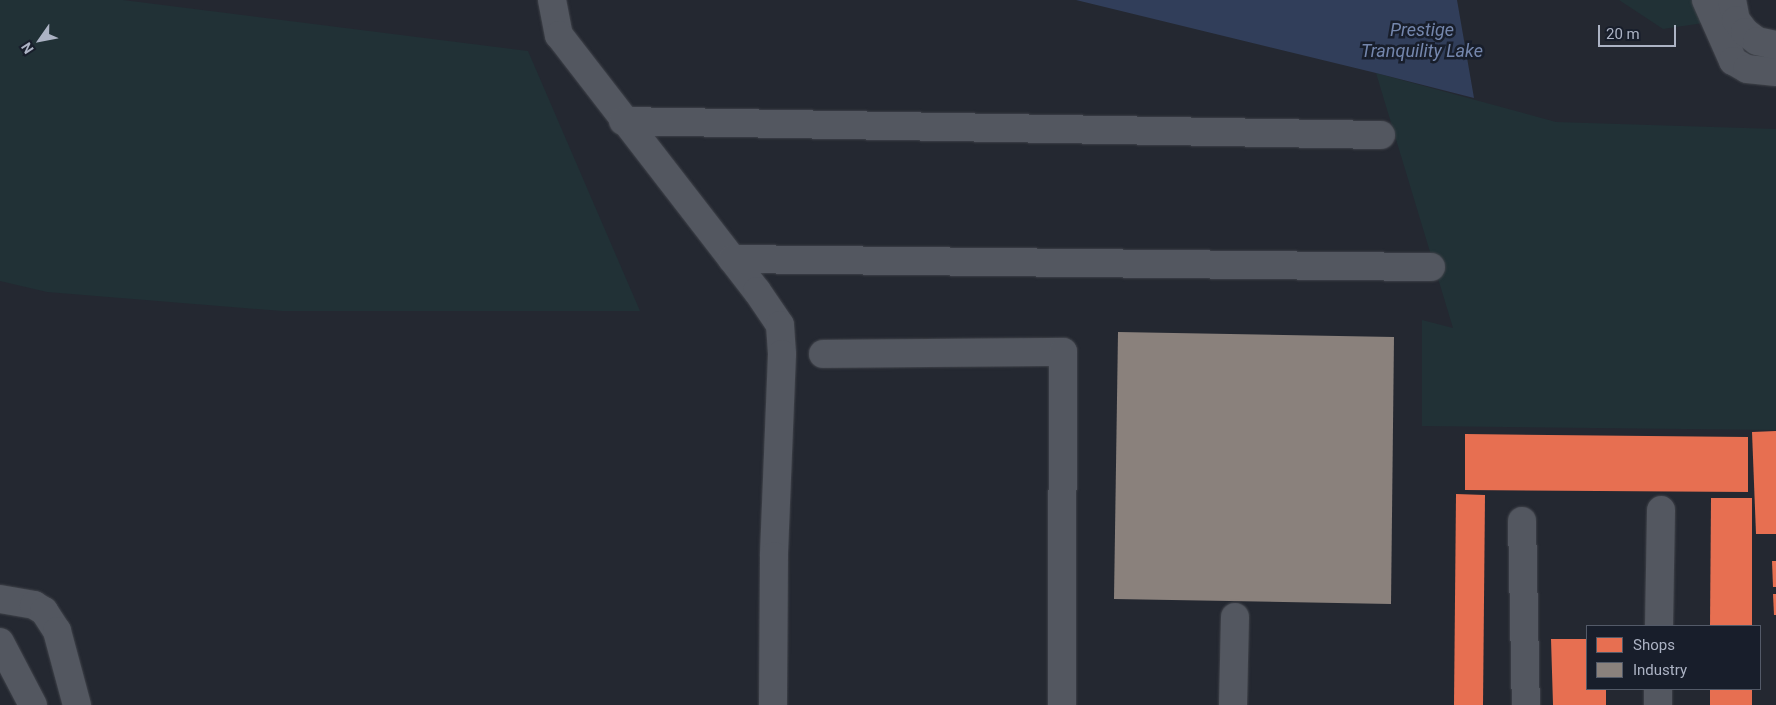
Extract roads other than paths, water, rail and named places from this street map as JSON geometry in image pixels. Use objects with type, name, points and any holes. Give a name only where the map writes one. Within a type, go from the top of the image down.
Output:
[{"type":"street","points":[[552,0],[559,34],[623,121],[732,259],[780,325],[782,354],[774,556],[773,705]]},
{"type":"street","points":[[1706,0],[1733,61],[1747,69],[1776,72]]},
{"type":"street","points":[[1732,0],[1736,20],[1745,32],[1757,41],[1776,45]]},
{"type":"street","points":[[623,121],[1381,135]]},
{"type":"street","points":[[732,259],[1431,267]]},
{"type":"street","points":[[823,354],[1064,352],[1062,705]]},
{"type":"street","points":[[1659,625],[1661,510]]},
{"type":"street","points":[[1522,521],[1526,705]]},
{"type":"street","points":[[0,599],[17,601],[44,611],[57,631],[77,705]]},
{"type":"street","points":[[1232,705],[1235,618]]},
{"type":"street","points":[[0,642],[32,705]]},
{"type":"street","points":[[1658,690],[1658,705]]},
{"type":"water","name":"Prestige Tranquility Lake","points":[[1076,0],[1457,0],[1474,98],[1376,73]]}]
